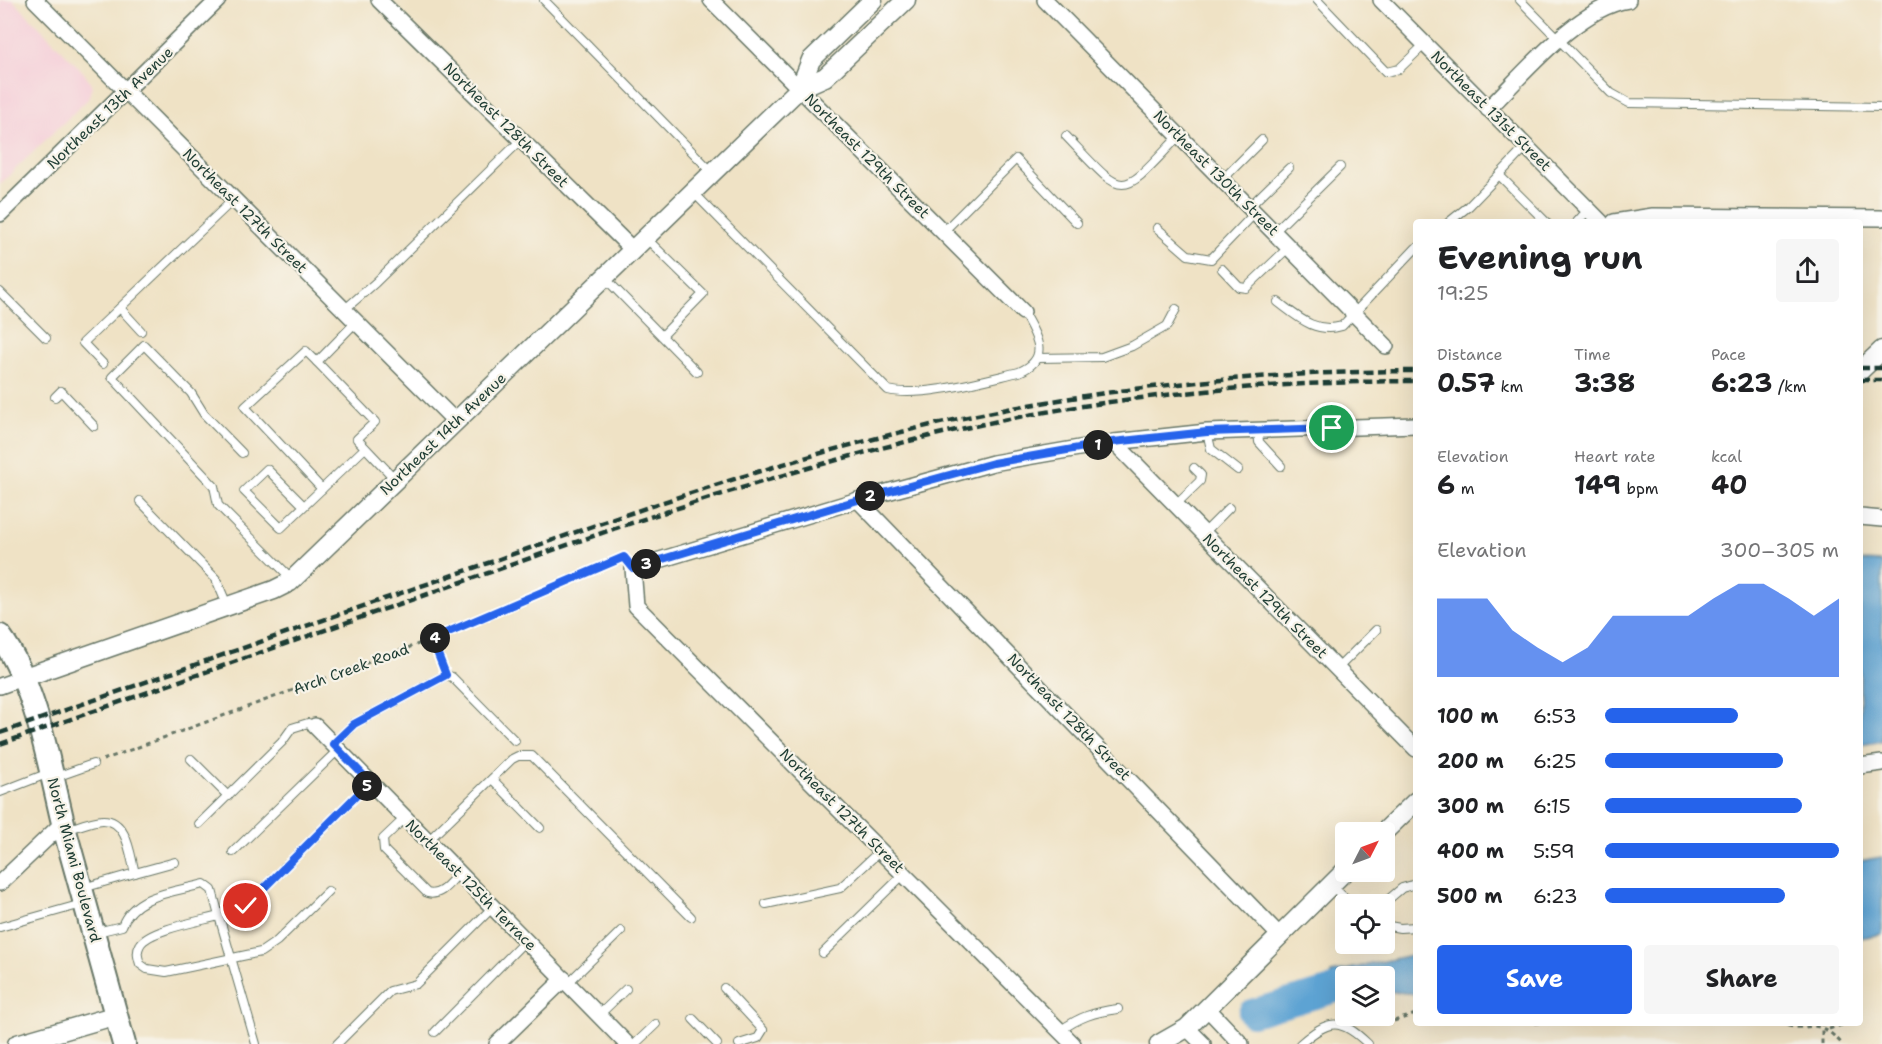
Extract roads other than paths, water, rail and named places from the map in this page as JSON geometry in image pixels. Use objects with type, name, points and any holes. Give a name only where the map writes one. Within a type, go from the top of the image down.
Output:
[{"type":"main road","name":"North Miami Boulevard","points":[[0,636],[10,650],[22,678],[124,1044]]},
{"type":"street","name":"Northeast 127th Street","points":[[35,0],[455,421]]},
{"type":"street","name":"Northeast 13th Avenue","points":[[0,214],[126,93],[218,0]]},
{"type":"street","name":"Northeast 128th Street","points":[[379,0],[521,140],[640,244]]},
{"type":"street","name":"Northeast 129th Street","points":[[711,0],[1023,312]]},
{"type":"street","name":"Northeast 14th Avenue","points":[[800,88],[811,60],[873,0]]},
{"type":"street","name":"Northeast 14th Avenue","points":[[22,678],[274,590],[293,580],[800,88],[825,77],[906,0]]},
{"type":"street","name":"Northeast 130th Street","points":[[1045,0],[1386,346]]},
{"type":"street","name":"Northeast 131st Street","points":[[1381,0],[1598,219]]},
{"type":"street","points":[[1488,109],[1558,40],[1595,12],[1628,0]]},
{"type":"street","points":[[1634,219],[1653,216],[1882,218]]},
{"type":"street","points":[[1863,368],[1882,350]]},
{"type":"street","points":[[858,500],[993,463],[1113,442],[1207,432],[1413,428]]},
{"type":"street","name":"Northeast 129th Street","points":[[1113,442],[1413,746]]},
{"type":"street","name":"Northeast 127th Street","points":[[858,500],[633,568],[636,606],[1073,1044]]},
{"type":"street","name":"Northeast 128th Street","points":[[858,500],[1280,935]]},
{"type":"street","points":[[1863,517],[1882,519]]},
{"type":"street","points":[[0,686],[22,678]]},
{"type":"street","name":"Northeast 125th Terrace","points":[[315,726],[627,1044]]},
{"type":"street","points":[[1863,766],[1882,763]]},
{"type":"street","points":[[1394,822],[1413,804]]},
{"type":"street","points":[[0,883],[64,827]]},
{"type":"street","points":[[1159,1044],[1184,1036],[1207,1008],[1335,881]]},
{"type":"street","points":[[497,1044],[566,980]]},
{"type":"street","points":[[1207,1008],[1241,1044]]},
{"type":"street","points":[[17,1044],[117,1015]]},
{"type":"street","points":[[1184,1036],[1203,1044]]},
{"type":"lane","points":[[544,0],[713,173]]},
{"type":"lane","points":[[1317,0],[1386,72],[1399,69],[1425,44]]},
{"type":"lane","points":[[1520,0],[1611,93],[1629,103],[1882,107]]},
{"type":"lane","points":[[1066,136],[1110,182],[1128,186],[1143,174],[1179,136]]},
{"type":"lane","points":[[344,310],[375,283],[521,140]]},
{"type":"lane","points":[[1222,180],[1262,140]]},
{"type":"lane","points":[[1452,219],[1526,147]]},
{"type":"lane","points":[[943,231],[1016,159],[1077,223]]},
{"type":"lane","points":[[1274,232],[1340,167]]},
{"type":"lane","points":[[1157,228],[1188,255],[1211,259],[1288,168]]},
{"type":"lane","points":[[1499,175],[1543,219]]},
{"type":"lane","points":[[693,192],[888,390],[910,393],[1030,368],[1038,358],[1038,341],[1023,312]]},
{"type":"lane","points":[[103,364],[83,343],[233,200]]},
{"type":"lane","points":[[1580,219],[1588,210]]},
{"type":"lane","points":[[640,244],[703,294],[662,336]]},
{"type":"lane","points":[[1222,269],[1239,287],[1246,288],[1289,248]]},
{"type":"lane","points":[[1278,302],[1311,326],[1333,329],[1342,326],[1413,251]]},
{"type":"lane","points":[[605,278],[697,372]]},
{"type":"lane","points":[[0,292],[46,338]]},
{"type":"lane","points":[[120,308],[141,331]]},
{"type":"lane","points":[[1038,358],[1102,357],[1131,346],[1167,326],[1176,309]]},
{"type":"lane","points":[[317,362],[356,322]]},
{"type":"lane","points":[[242,453],[204,414],[191,393],[144,345],[112,376],[214,486],[218,505],[293,580]]},
{"type":"lane","points":[[322,489],[245,407],[306,351],[375,422],[357,439],[396,480]]},
{"type":"lane","points":[[55,397],[61,391],[94,426]]},
{"type":"lane","points":[[1258,430],[1258,442],[1281,466]]},
{"type":"lane","points":[[1207,432],[1211,449],[1238,470]]},
{"type":"lane","points":[[304,506],[267,469],[244,491],[281,528],[365,448]]},
{"type":"lane","points":[[1175,505],[1200,481],[1201,475],[1194,468]]},
{"type":"lane","points":[[140,501],[216,579],[227,606]]},
{"type":"lane","points":[[1203,534],[1229,508]]},
{"type":"lane","points":[[1337,669],[1376,630]]},
{"type":"lane","points":[[233,852],[335,747],[354,724],[446,675],[452,677],[515,741]]},
{"type":"lane","points":[[200,824],[282,742],[292,728],[308,723],[315,726]]},
{"type":"lane","points":[[428,841],[512,759],[518,756],[532,756],[691,916]]},
{"type":"lane","points":[[191,759],[228,796]]},
{"type":"lane","points":[[0,792],[93,764]]},
{"type":"lane","points":[[492,779],[540,828]]},
{"type":"lane","points":[[246,906],[370,782]]},
{"type":"lane","points":[[405,818],[383,839],[384,850],[427,893],[438,894],[459,873]]},
{"type":"lane","points":[[64,827],[103,820],[112,823],[125,835],[135,873]]},
{"type":"lane","points":[[766,904],[840,888],[881,850]]},
{"type":"lane","points":[[0,927],[83,896],[135,873],[175,862]]},
{"type":"lane","points":[[823,953],[904,874]]},
{"type":"lane","points":[[94,933],[122,926],[125,916],[138,902],[204,884],[212,890],[256,1044]]},
{"type":"lane","points":[[1331,885],[1340,894]]},
{"type":"lane","points":[[1395,894],[1402,888],[1413,885]]},
{"type":"lane","points":[[219,916],[146,938],[137,952],[140,964],[147,969],[166,972],[231,960],[270,947],[328,891]]},
{"type":"lane","points":[[337,1044],[390,991],[416,984],[493,907]]},
{"type":"lane","points":[[1395,927],[1413,927]]},
{"type":"lane","points":[[566,980],[621,931]]},
{"type":"lane","points":[[435,1032],[526,940]]},
{"type":"lane","points":[[724,988],[763,1030],[758,1038],[739,1044]]},
{"type":"lane","points":[[599,1015],[626,989]]},
{"type":"lane","points":[[1060,1031],[1079,1017],[1093,1012],[1118,1009]]},
{"type":"lane","points":[[693,1019],[717,1044]]},
{"type":"lane","points":[[635,1044],[656,1024]]},
{"type":"lane","points":[[1300,1044],[1318,1030],[1341,1024],[1351,1027],[1368,1044]]},
{"type":"water","points":[[1863,561],[1882,562],[1882,741],[1863,744]]},
{"type":"water","points":[[1882,857],[1882,934],[1863,937],[1863,860]]},
{"type":"water","points":[[1413,955],[1413,994],[1395,992],[1395,966],[1362,966]]},
{"type":"water","points":[[1335,972],[1335,994],[1331,994],[1331,973]]},
{"type":"waterway","points":[[1252,1013],[1335,989]]},
{"type":"railway","points":[[1863,368],[1882,368]]},
{"type":"railway","points":[[0,733],[607,521],[846,446],[1023,406],[1135,389],[1303,374],[1413,371]]},
{"type":"railway","points":[[1863,380],[1882,380]]},
{"type":"railway","points":[[0,744],[616,528],[748,486],[880,448],[970,427],[1080,406],[1192,392],[1304,384],[1413,381]]}]
